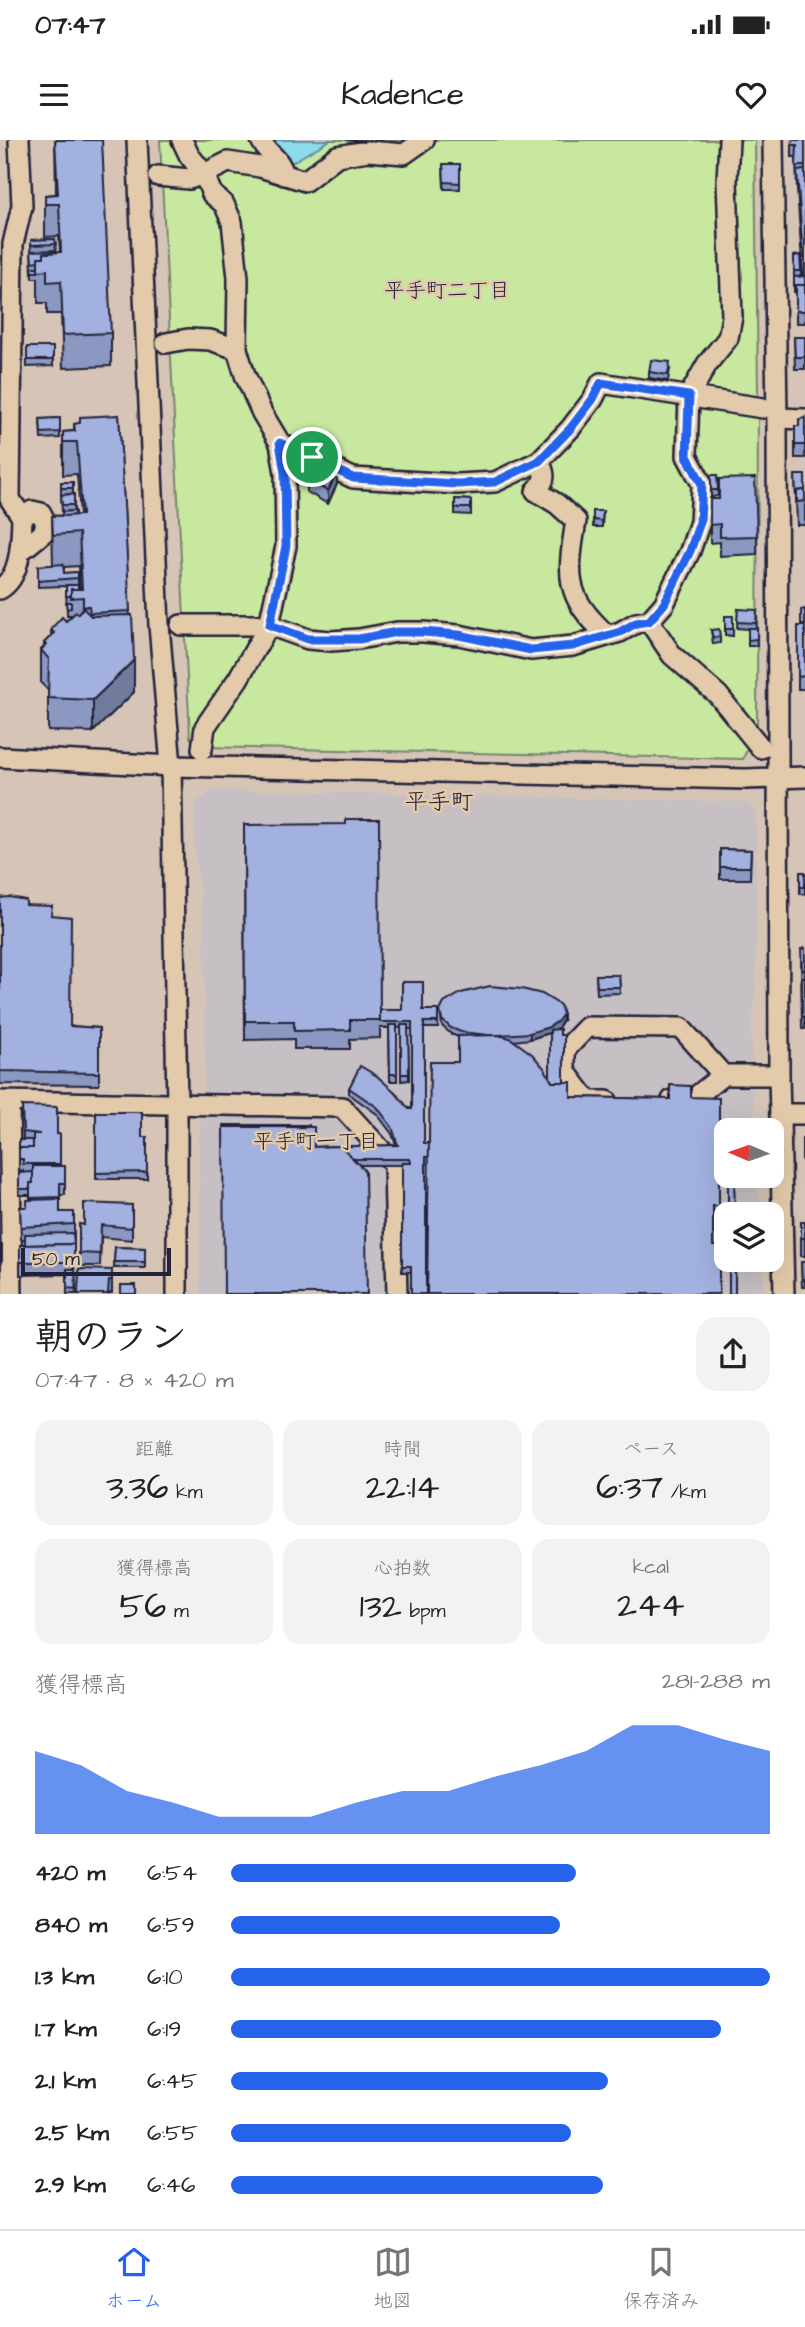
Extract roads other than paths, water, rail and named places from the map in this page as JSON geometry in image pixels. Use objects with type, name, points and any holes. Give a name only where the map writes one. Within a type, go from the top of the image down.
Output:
[{"type":"street","points":[[0,589],[8,584],[21,551],[22,517],[10,499],[13,244],[22,206],[19,140]]},
{"type":"street","points":[[137,140],[159,625],[171,766],[177,1105],[177,1294]]},
{"type":"street","points":[[182,140],[189,155],[204,174],[212,194],[224,204],[232,222],[238,278],[237,349],[262,413],[280,443],[285,473],[286,546],[270,625],[205,727],[202,748]]},
{"type":"street","points":[[261,140],[265,149],[281,164],[284,175]]},
{"type":"street","points":[[158,177],[189,179],[228,162],[260,167],[305,181],[337,156],[368,151],[404,154],[424,140]]},
{"type":"street","points":[[181,625],[270,625],[308,639],[340,640],[397,632],[423,632],[459,635],[531,650],[573,646],[620,632],[636,623],[649,621],[664,604],[690,551],[700,522],[702,484],[687,456],[689,396],[728,338],[732,317],[727,181],[729,140]]},
{"type":"street","points":[[773,140],[770,413],[779,777],[779,1075],[784,1294]]},
{"type":"street","points":[[166,343],[210,340],[237,349]]},
{"type":"street","points":[[280,443],[353,478],[457,484],[495,482],[539,461],[570,429],[593,399],[601,383],[689,396],[805,419]]},
{"type":"street","points":[[539,461],[545,478],[536,491],[557,503],[576,522],[571,552],[571,578],[577,602],[589,619],[607,635]]},
{"type":"street","points":[[649,621],[672,655],[718,695],[761,748]]},
{"type":"street","points":[[0,757],[171,766],[747,779],[805,777]]},
{"type":"street","points":[[627,1100],[588,1101],[565,1071],[565,1050],[587,1027],[681,1028],[723,1075]]},
{"type":"street","points":[[654,1100],[693,1099],[723,1075],[779,1075]]},
{"type":"street","points":[[12,1294],[4,1101],[342,1107],[394,1164],[397,1294]]},
{"type":"street","points":[[780,1114],[805,1114]]},
{"type":"water","points":[[272,140],[330,140],[289,164],[281,159]]},
{"type":"district","name":"平手町二丁目","points":[[447,290]]},
{"type":"district","name":"平手町","points":[[439,801]]},
{"type":"district","name":"平手町一丁目","points":[[316,1141]]}]
